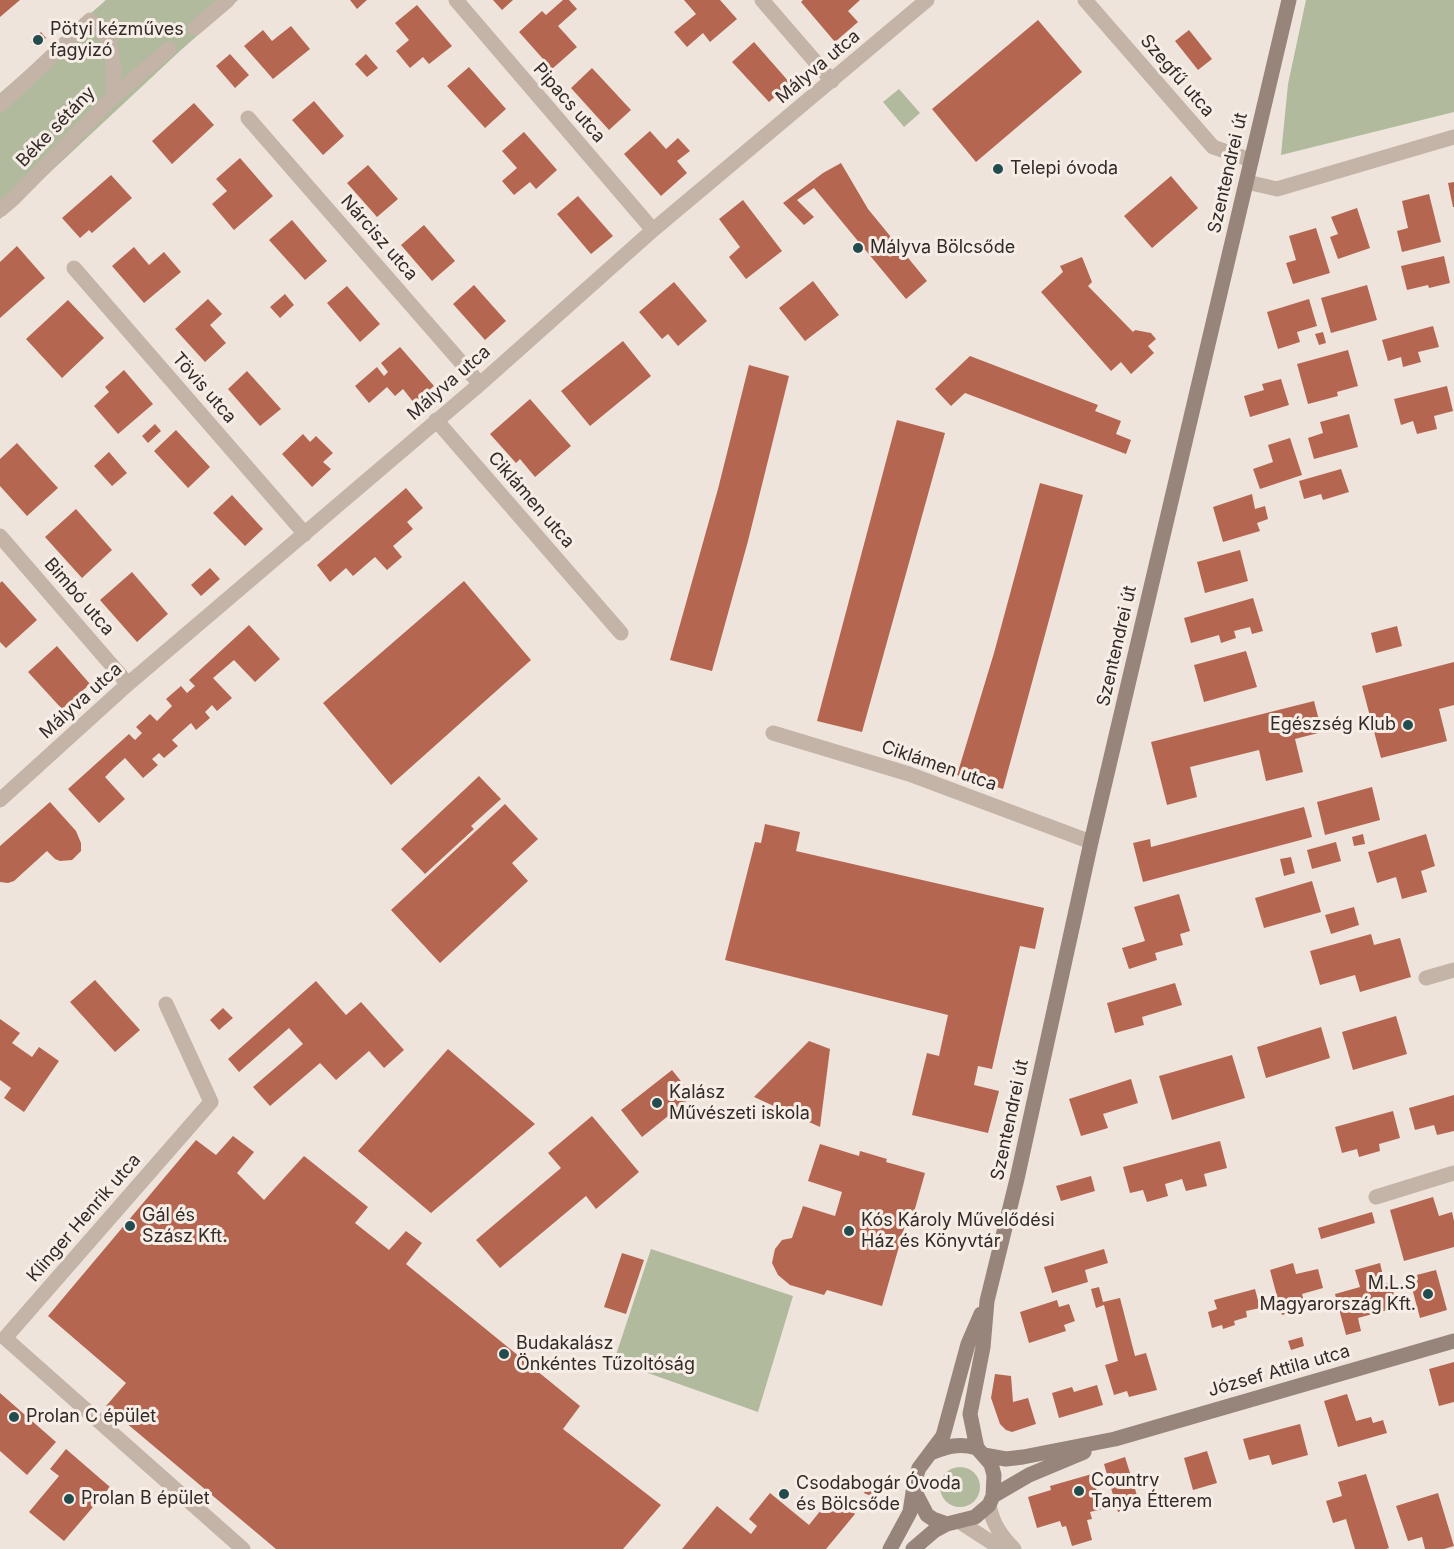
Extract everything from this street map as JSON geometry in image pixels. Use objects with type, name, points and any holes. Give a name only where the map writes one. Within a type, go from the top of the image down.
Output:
[{"type":"main road","name":"Szentendrei út","points":[[987,1301],[1017,1179],[1091,842],[1289,0]]},
{"type":"main road","points":[[987,1301],[983,1347],[970,1414],[981,1451],[991,1464],[994,1475],[991,1500]]},
{"type":"main road","points":[[890,1549],[910,1512],[919,1468],[942,1436],[969,1344],[987,1301]]},
{"type":"main road","name":"József Attila utca","points":[[1115,1439],[1454,1341]]},
{"type":"main road","points":[[931,1453],[953,1445],[1006,1459],[1115,1439]]},
{"type":"main road","points":[[912,1549],[934,1531],[975,1517],[991,1500],[1029,1475],[1115,1439]]},
{"type":"main road","points":[[914,1490],[927,1515],[933,1519],[954,1523]]},
{"type":"street","points":[[195,28],[228,0]]},
{"type":"street","name":"Pipacs utca","points":[[456,0],[653,230]]},
{"type":"street","points":[[762,0],[832,81]]},
{"type":"street","name":"Mályva utca","points":[[0,800],[128,684],[480,384],[653,230],[927,0]]},
{"type":"street","name":"Szegfű utca","points":[[1085,0],[1214,147],[1251,160]]},
{"type":"street","name":"Béke sétány","points":[[0,105],[90,20],[109,39],[114,67],[112,97]]},
{"type":"street","name":"Béke sétány","points":[[0,210],[112,97],[169,49]]},
{"type":"street","name":"Nárcisz utca","points":[[248,118],[480,384]]},
{"type":"street","points":[[1247,182],[1277,189],[1454,137]]},
{"type":"street","name":"Tövis utca","points":[[74,268],[305,534]]},
{"type":"street","name":"Ciklámen utca","points":[[436,420],[621,633]]},
{"type":"street","name":"Bimbó utca","points":[[0,536],[128,684]]},
{"type":"street","name":"Ciklámen utca","points":[[773,734],[909,774],[1091,842]]},
{"type":"street","points":[[1426,978],[1454,970]]},
{"type":"street","name":"Klinger Henrik utca","points":[[166,1004],[211,1102],[5,1338],[243,1549]]},
{"type":"street","points":[[1376,1197],[1454,1173]]},
{"type":"street","points":[[991,1500],[993,1522],[1000,1535],[1014,1549]]},
{"type":"street","points":[[954,1523],[994,1544],[1009,1549]]},
{"type":"green space","points":[[106,0],[238,0],[181,50],[0,219],[0,93]]},
{"type":"green space","points":[[1306,0],[1454,0],[1454,112],[1281,155],[1288,84]]},
{"type":"green space","points":[[899,89],[920,113],[904,127],[883,102]]},
{"type":"green space","points":[[651,1249],[793,1296],[758,1412],[614,1361]]},
{"type":"green space","points":[[960,1467],[974,1473],[980,1487],[974,1501],[960,1507],[946,1501],[940,1487],[946,1473]]},
{"type":"building","points":[[0,0],[20,0],[0,17]]},
{"type":"building","points":[[350,0],[367,0],[357,9]]},
{"type":"building","points":[[493,0],[513,0],[502,10]]},
{"type":"building","points":[[563,0],[569,0],[577,9],[558,26],[577,47],[552,69],[519,32],[542,11],[546,15]]},
{"type":"building","points":[[684,0],[720,0],[737,19],[710,42],[703,33],[687,47],[674,32],[696,14]]},
{"type":"building","points":[[803,0],[860,0],[848,11],[858,22],[835,42],[801,2]]},
{"type":"building","points":[[417,5],[452,46],[429,64],[423,57],[410,68],[396,51],[409,40],[395,23]]},
{"type":"building","points":[[1038,20],[1082,72],[976,162],[932,109]]},
{"type":"building","points":[[291,26],[310,49],[273,79],[244,46],[263,30],[272,41]]},
{"type":"building","points":[[1189,30],[1212,59],[1198,70],[1175,41]]},
{"type":"building","name":"Pötyi kézműves fagyizó","points":[[41,32],[46,38],[36,47],[31,42]]},
{"type":"building","points":[[754,42],[790,83],[769,102],[732,62]]},
{"type":"building","points":[[230,54],[249,75],[235,88],[216,66]]},
{"type":"building","points":[[366,54],[378,68],[367,77],[355,64]]},
{"type":"building","points":[[469,67],[506,109],[485,128],[447,86]]},
{"type":"building","points":[[592,68],[631,110],[609,130],[571,88]]},
{"type":"building","points":[[314,101],[344,136],[323,155],[292,120]]},
{"type":"building","points":[[194,103],[214,125],[172,164],[152,141]]},
{"type":"building","points":[[650,131],[666,149],[678,138],[690,151],[677,161],[687,173],[661,196],[624,154]]},
{"type":"building","points":[[524,132],[557,170],[536,189],[530,182],[514,195],[502,181],[517,168],[502,151]]},
{"type":"building","points":[[240,158],[273,196],[234,230],[212,204],[227,191],[216,179]]},
{"type":"building","points":[[841,163],[868,209],[927,281],[906,299],[814,188],[797,200],[814,217],[804,225],[783,203],[823,173]]},
{"type":"building","points":[[368,165],[398,199],[377,217],[347,183]]},
{"type":"building","points":[[111,175],[132,198],[92,233],[89,230],[80,238],[62,218]]},
{"type":"building","points":[[1171,176],[1198,208],[1152,248],[1124,216]]},
{"type":"building","points":[[1454,182],[1454,207],[1453,207],[1448,183]]},
{"type":"building","points":[[1429,194],[1441,242],[1402,252],[1397,231],[1408,228],[1402,201]]},
{"type":"building","points":[[578,196],[613,236],[591,254],[557,214]]},
{"type":"building","points":[[743,200],[782,251],[746,279],[729,257],[740,247],[719,219]]},
{"type":"building","points":[[1357,208],[1370,248],[1338,259],[1330,237],[1338,234],[1331,217]]},
{"type":"building","points":[[292,220],[327,261],[305,280],[269,240]]},
{"type":"building","points":[[424,225],[455,261],[432,281],[401,245]]},
{"type":"building","points":[[1316,228],[1330,273],[1293,284],[1286,263],[1296,260],[1289,236]]},
{"type":"building","points":[[17,246],[45,278],[0,318],[0,262]]},
{"type":"building","points":[[134,247],[149,265],[164,252],[181,272],[144,303],[112,266]]},
{"type":"building","points":[[1444,256],[1450,283],[1407,290],[1401,266]]},
{"type":"building","points":[[1082,257],[1092,282],[1088,286],[1133,332],[1135,330],[1151,333],[1156,339],[1148,346],[1154,353],[1131,374],[1121,362],[1111,371],[1041,292],[1063,272],[1060,266]]},
{"type":"building","points":[[813,281],[839,315],[805,341],[779,308]]},
{"type":"building","points":[[674,282],[707,321],[678,346],[668,334],[662,339],[639,312]]},
{"type":"building","points":[[474,285],[506,321],[485,340],[453,304]]},
{"type":"building","points":[[1367,285],[1377,320],[1331,333],[1321,298]]},
{"type":"building","points":[[347,286],[380,324],[360,342],[327,303]]},
{"type":"building","points":[[285,294],[294,305],[280,318],[270,307]]},
{"type":"building","points":[[208,299],[222,314],[210,325],[226,343],[205,362],[175,329]]},
{"type":"building","points":[[1309,299],[1317,326],[1297,332],[1300,342],[1278,349],[1267,312]]},
{"type":"building","points":[[68,300],[104,338],[62,378],[26,339]]},
{"type":"building","points":[[1433,326],[1439,347],[1418,352],[1421,362],[1403,367],[1401,357],[1388,361],[1382,340]]},
{"type":"building","points":[[1323,332],[1326,343],[1319,345],[1315,334]]},
{"type":"building","points":[[623,341],[651,376],[590,426],[561,391]]},
{"type":"building","points":[[400,347],[434,386],[414,403],[403,389],[395,396],[387,387],[369,403],[355,386],[377,367],[384,376],[388,372],[381,363]]},
{"type":"building","points":[[1348,350],[1358,386],[1337,392],[1338,396],[1308,404],[1297,364]]},
{"type":"building","points":[[970,356],[1098,405],[1095,411],[1121,421],[1116,434],[1131,440],[1126,454],[965,393],[951,406],[935,389]]},
{"type":"building","points":[[749,365],[789,376],[748,541],[712,671],[670,660],[718,489]]},
{"type":"building","points":[[124,370],[153,404],[118,434],[94,406],[109,392],[105,387]]},
{"type":"building","points":[[247,371],[281,409],[260,426],[228,389]]},
{"type":"building","points":[[1281,379],[1289,405],[1250,417],[1244,396],[1264,390],[1262,384]]},
{"type":"building","points":[[1447,386],[1453,411],[1434,416],[1437,429],[1417,434],[1413,421],[1401,425],[1394,399]]},
{"type":"building","points":[[530,399],[571,446],[535,477],[520,459],[516,463],[490,434]]},
{"type":"building","points":[[1349,414],[1358,447],[1314,459],[1308,438],[1323,433],[1320,422]]},
{"type":"building","points":[[897,420],[945,433],[862,732],[817,721]]},
{"type":"building","points":[[155,424],[161,431],[148,443],[142,436]]},
{"type":"building","points":[[176,430],[210,467],[188,488],[154,451]]},
{"type":"building","points":[[303,434],[310,442],[316,436],[333,453],[323,462],[331,469],[312,487],[282,454]]},
{"type":"building","points":[[1290,438],[1302,475],[1260,489],[1253,469],[1273,462],[1268,445]]},
{"type":"building","points":[[17,443],[58,488],[27,516],[0,486],[0,459]]},
{"type":"building","points":[[109,452],[127,473],[112,486],[94,466]]},
{"type":"building","points":[[1341,469],[1349,492],[1323,500],[1321,494],[1304,499],[1299,481]]},
{"type":"building","points":[[1040,483],[1083,495],[1003,789],[957,775],[994,653]]},
{"type":"building","points":[[406,488],[423,508],[407,522],[413,529],[393,546],[402,557],[387,570],[375,557],[353,576],[346,568],[330,582],[317,565]]},
{"type":"building","points":[[1252,494],[1255,509],[1265,506],[1268,519],[1257,523],[1260,531],[1223,542],[1213,507]]},
{"type":"building","points":[[232,495],[263,529],[245,546],[213,513]]},
{"type":"building","points":[[76,509],[112,550],[82,578],[45,537]]},
{"type":"building","points":[[1240,550],[1248,581],[1205,593],[1197,562]]},
{"type":"building","points":[[210,568],[220,579],[201,596],[191,585]]},
{"type":"building","points":[[132,572],[168,614],[137,642],[100,600]]},
{"type":"building","points":[[2,581],[37,620],[6,648],[0,642],[0,583]]},
{"type":"building","points":[[464,581],[531,660],[391,785],[323,703]]},
{"type":"building","points":[[1253,598],[1263,631],[1252,634],[1250,627],[1234,631],[1236,638],[1221,643],[1219,635],[1191,643],[1184,618]]},
{"type":"building","points":[[249,625],[280,659],[255,682],[234,660],[213,678],[232,698],[217,711],[212,705],[205,712],[210,718],[196,730],[191,723],[172,740],[178,746],[164,758],[159,753],[152,759],[158,765],[143,778],[125,758],[114,768],[105,777],[125,799],[99,823],[68,789],[129,734],[135,740],[142,733],[136,727],[150,714],[157,721],[172,706],[166,699],[181,686],[187,693],[195,686],[189,680]]},
{"type":"building","points":[[1397,626],[1402,646],[1376,653],[1371,633]]},
{"type":"building","points":[[57,646],[90,684],[62,709],[28,672]]},
{"type":"building","points":[[1246,651],[1257,687],[1204,702],[1194,665]]},
{"type":"building","name":"Egészség Klub","points":[[1454,662],[1454,705],[1439,709],[1447,741],[1381,758],[1362,686]]},
{"type":"building","points":[[1314,701],[1322,732],[1295,739],[1303,772],[1266,781],[1259,750],[1190,767],[1197,797],[1167,805],[1151,742]]},
{"type":"building","points":[[479,776],[501,799],[471,826],[474,829],[425,874],[401,849]]},
{"type":"building","points":[[1372,787],[1380,820],[1325,835],[1317,802]]},
{"type":"building","points":[[50,802],[76,831],[81,843],[81,851],[72,860],[60,861],[47,851],[14,881],[0,882],[0,846]]},
{"type":"building","points":[[505,804],[538,839],[512,863],[528,881],[440,963],[391,910]]},
{"type":"building","points":[[1304,807],[1312,837],[1143,882],[1133,843],[1150,839],[1151,847]]},
{"type":"building","points":[[765,824],[800,832],[796,851],[1044,908],[1035,949],[1020,946],[992,1069],[978,1066],[974,1085],[999,1091],[988,1133],[912,1115],[927,1053],[939,1056],[948,1015],[725,960],[755,842],[761,843]]},
{"type":"building","points":[[1363,834],[1365,844],[1354,846],[1352,837]]},
{"type":"building","points":[[1426,834],[1435,866],[1421,871],[1427,892],[1402,899],[1396,877],[1377,883],[1368,852]]},
{"type":"building","points":[[1336,842],[1341,861],[1312,869],[1307,850]]},
{"type":"building","points":[[1291,857],[1295,873],[1284,876],[1280,859]]},
{"type":"building","points":[[1312,881],[1321,912],[1264,928],[1255,898]]},
{"type":"building","points":[[1179,894],[1190,931],[1180,934],[1183,945],[1155,953],[1157,960],[1129,969],[1122,948],[1145,941],[1134,907]]},
{"type":"building","points":[[1354,907],[1359,925],[1331,934],[1325,915]]},
{"type":"building","points":[[1371,934],[1374,945],[1400,938],[1411,977],[1360,992],[1355,975],[1320,985],[1310,951]]},
{"type":"building","points":[[95,980],[140,1030],[115,1052],[70,1002]]},
{"type":"building","points":[[316,981],[346,1015],[361,1002],[404,1050],[384,1068],[369,1051],[336,1080],[320,1063],[270,1106],[253,1087],[303,1044],[289,1028],[239,1072],[228,1059]]},
{"type":"building","points":[[1175,983],[1182,1005],[1142,1017],[1144,1025],[1115,1033],[1107,1003]]},
{"type":"building","points":[[223,1008],[233,1018],[219,1030],[210,1020]]},
{"type":"building","points":[[1396,1016],[1407,1054],[1353,1070],[1342,1032]]},
{"type":"building","points":[[0,1019],[20,1033],[12,1043],[32,1057],[39,1047],[59,1061],[24,1112],[4,1098],[11,1088],[0,1080]]},
{"type":"building","points":[[1321,1027],[1330,1058],[1266,1078],[1257,1047]]},
{"type":"building","points":[[809,1041],[830,1049],[820,1127],[754,1097]]},
{"type":"building","points":[[448,1049],[535,1124],[431,1213],[358,1151]]},
{"type":"building","points":[[1232,1055],[1245,1098],[1172,1120],[1159,1076]]},
{"type":"building","name":"Kalász Művészeti iskola","points":[[672,1070],[693,1096],[642,1137],[621,1110]]},
{"type":"building","points":[[1131,1079],[1138,1103],[1103,1114],[1108,1128],[1081,1136],[1069,1099]]},
{"type":"building","points":[[1454,1095],[1454,1131],[1437,1135],[1434,1125],[1415,1130],[1409,1108]]},
{"type":"building","points":[[1393,1111],[1400,1138],[1379,1144],[1380,1151],[1359,1157],[1357,1149],[1342,1153],[1335,1127]]},
{"type":"building","points":[[592,1116],[639,1172],[596,1209],[586,1196],[500,1268],[476,1240],[561,1168],[548,1153]]},
{"type":"building","points":[[233,1136],[254,1152],[237,1173],[264,1200],[304,1156],[368,1207],[355,1223],[389,1250],[406,1231],[422,1243],[406,1264],[580,1406],[563,1429],[661,1505],[623,1549],[276,1549],[106,1406],[126,1383],[48,1316],[196,1140],[216,1155]]},
{"type":"building","points":[[1220,1141],[1227,1168],[1204,1174],[1207,1186],[1186,1191],[1182,1179],[1165,1184],[1168,1196],[1147,1202],[1143,1190],[1130,1193],[1123,1167]]},
{"type":"building","name":"Kós Károly Művelődési Ház és Könyvtár","points":[[820,1144],[859,1156],[860,1151],[887,1159],[886,1162],[925,1173],[911,1223],[906,1222],[882,1306],[827,1290],[824,1295],[790,1285],[778,1275],[772,1263],[775,1249],[782,1240],[792,1238],[803,1206],[835,1216],[842,1192],[808,1181]]},
{"type":"building","points":[[1091,1176],[1095,1191],[1061,1201],[1056,1186]]},
{"type":"building","points":[[1433,1197],[1439,1216],[1452,1212],[1454,1247],[1404,1261],[1390,1210]]},
{"type":"building","points":[[1372,1212],[1375,1223],[1321,1239],[1318,1228]]},
{"type":"building","points":[[1104,1249],[1108,1263],[1085,1270],[1088,1282],[1052,1293],[1044,1267]]},
{"type":"building","points":[[622,1253],[644,1260],[626,1314],[604,1307]]},
{"type":"building","points":[[1293,1263],[1296,1274],[1318,1269],[1323,1288],[1302,1294],[1306,1308],[1282,1315],[1270,1270]]},
{"type":"building","points":[[1380,1263],[1385,1284],[1391,1282],[1395,1299],[1389,1300],[1391,1309],[1358,1318],[1361,1331],[1346,1335],[1335,1294],[1360,1287],[1355,1270]]},
{"type":"building","name":"M.L.S Magyarország Kft.","points":[[1436,1270],[1447,1310],[1420,1318],[1409,1277]]},
{"type":"building","points":[[1099,1287],[1103,1302],[1120,1298],[1135,1356],[1146,1353],[1157,1390],[1129,1397],[1127,1391],[1114,1395],[1105,1365],[1118,1361],[1104,1305],[1096,1308],[1091,1289]]},
{"type":"building","points":[[1255,1289],[1260,1308],[1246,1311],[1247,1317],[1234,1321],[1235,1325],[1223,1329],[1222,1325],[1212,1328],[1208,1312],[1217,1309],[1214,1300]]},
{"type":"building","points":[[1057,1300],[1059,1307],[1069,1304],[1075,1321],[1064,1325],[1066,1331],[1029,1343],[1020,1312]]},
{"type":"building","points":[[1302,1337],[1304,1346],[1291,1350],[1288,1341]]},
{"type":"building","points":[[1454,1362],[1454,1402],[1439,1406],[1429,1369]]},
{"type":"building","points":[[995,1374],[1011,1376],[1013,1402],[1028,1398],[1036,1424],[1012,1432],[1000,1424],[991,1398]]},
{"type":"building","points":[[1097,1385],[1103,1405],[1059,1418],[1052,1393],[1072,1387],[1074,1392]]},
{"type":"building","name":"Prolan C épület","points":[[0,1393],[56,1442],[27,1475],[0,1451]]},
{"type":"building","points":[[1347,1394],[1356,1421],[1371,1417],[1373,1423],[1383,1420],[1387,1433],[1338,1447],[1324,1401]]},
{"type":"building","points":[[1300,1424],[1308,1455],[1272,1465],[1269,1455],[1249,1460],[1243,1439]]},
{"type":"building","name":"Prolan B épület","points":[[66,1449],[110,1487],[64,1541],[29,1512],[59,1476],[50,1469]]},
{"type":"building","points":[[1207,1451],[1217,1483],[1193,1490],[1184,1458]]},
{"type":"building","points":[[1125,1457],[1140,1505],[1118,1512],[1104,1464]]},
{"type":"building","points":[[1092,1474],[1102,1509],[1090,1512],[1092,1519],[1087,1520],[1092,1540],[1072,1546],[1066,1526],[1062,1527],[1060,1521],[1037,1528],[1028,1497],[1051,1490],[1050,1486]]},
{"type":"building","points":[[1366,1474],[1389,1548],[1386,1549],[1355,1549],[1346,1519],[1333,1523],[1326,1501],[1342,1496],[1338,1482]]},
{"type":"building","points":[[870,1481],[879,1486],[873,1497],[864,1493]]},
{"type":"building","points":[[770,1493],[809,1525],[833,1495],[855,1514],[826,1549],[682,1549],[717,1506],[751,1534],[757,1526],[749,1519]]},
{"type":"building","points":[[1438,1493],[1454,1546],[1444,1549],[1425,1549],[1422,1537],[1408,1541],[1396,1506]]},
{"type":"place","name":"Pötyi kézműves fagyizó","points":[[38,40]]},
{"type":"place","name":"Telepi óvoda","points":[[998,169]]},
{"type":"place","name":"Mályva Bölcsőde","points":[[858,248]]},
{"type":"place","name":"Egészség Klub","points":[[1408,725]]},
{"type":"place","name":"Kalász Művészeti iskola","points":[[657,1103]]},
{"type":"place","name":"Gál és Szász Kft.","points":[[130,1226]]},
{"type":"place","name":"Kós Károly Művelődési Ház és Könyvtár","points":[[849,1231]]},
{"type":"place","name":"M.L.S Magyarország Kft.","points":[[1428,1294]]},
{"type":"place","name":"Budakalász Önkéntes Tűzoltóság","points":[[504,1354]]},
{"type":"place","name":"Prolan C épület","points":[[14,1417]]},
{"type":"place","name":"Country Tanya Étterem","points":[[1079,1491]]},
{"type":"place","name":"Csodabogár Óvoda és Bölcsőde","points":[[784,1494]]},
{"type":"place","name":"Prolan B épület","points":[[69,1499]]}]
